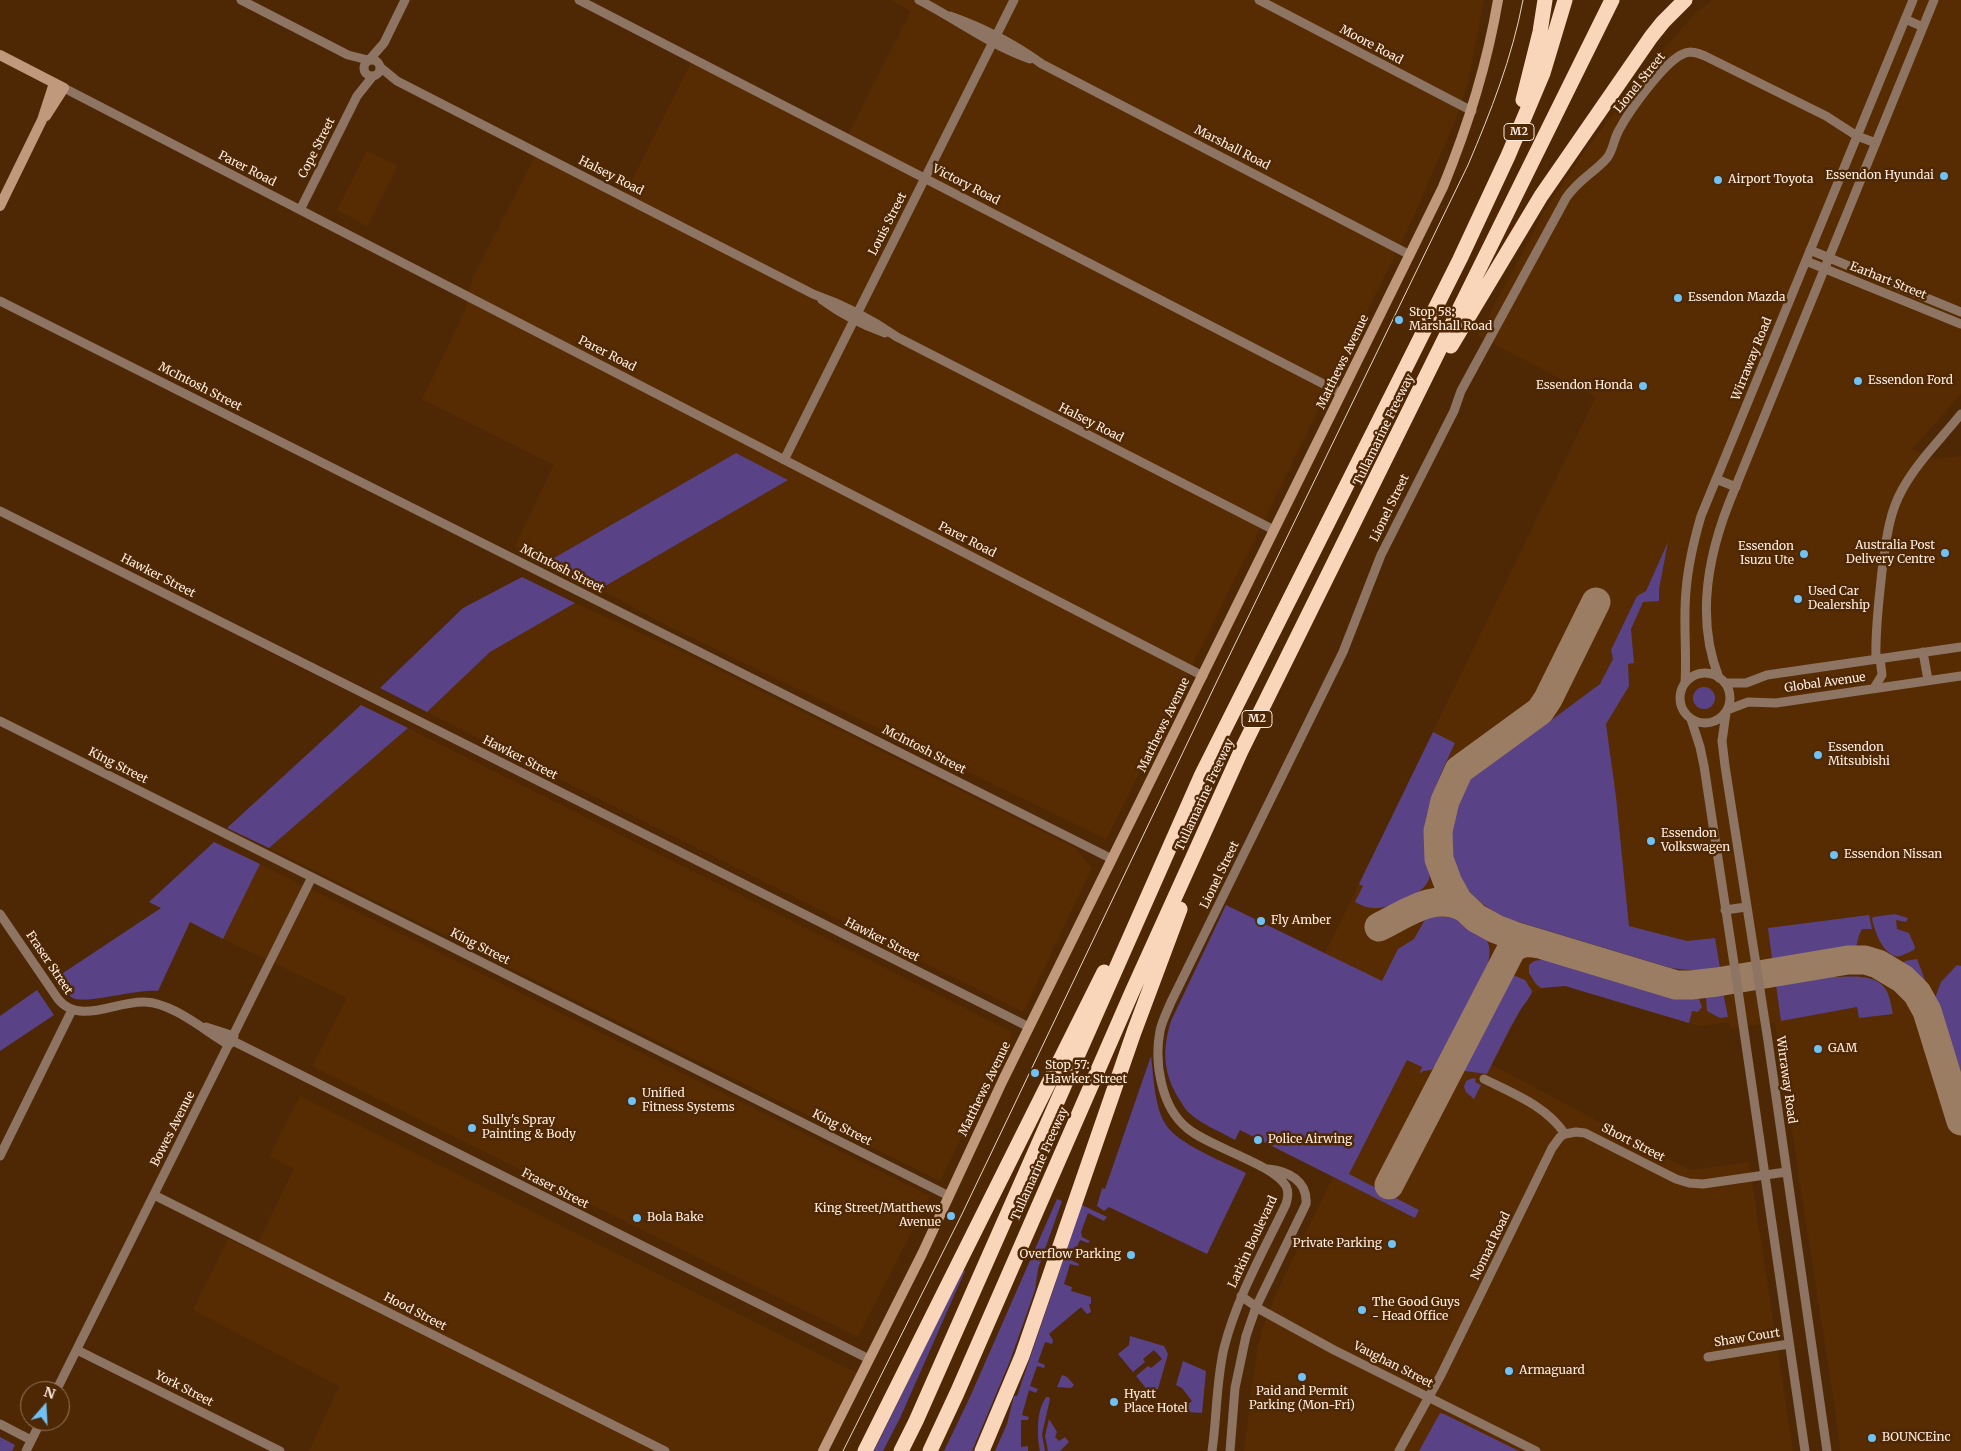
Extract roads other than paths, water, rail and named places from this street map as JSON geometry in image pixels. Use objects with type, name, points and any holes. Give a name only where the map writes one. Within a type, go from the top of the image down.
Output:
[{"type":"highway","points":[[1460,259],[1524,96],[1540,32],[1545,0]]},
{"type":"highway","name":"Tullamarine Freeway","points":[[900,1451],[920,1412],[1202,774],[1460,259],[1508,156],[1543,73],[1565,0]]},
{"type":"highway","name":"Tullamarine Freeway","points":[[930,1451],[1226,784],[1612,0]]},
{"type":"highway","points":[[1368,496],[1431,381],[1541,196],[1651,38],[1663,22],[1685,0]]},
{"type":"highway","points":[[864,1451],[1202,774]]},
{"type":"highway","points":[[982,1451],[1022,1356],[1134,1032],[1226,784]]},
{"type":"main road","name":"Matthews Avenue","points":[[823,1451],[922,1254],[1029,1027],[1443,187],[1472,111],[1483,74],[1498,0]]},
{"type":"main road","name":"Parer Road","points":[[0,55],[64,88]]},
{"type":"main road","points":[[0,206],[42,120],[54,83]]},
{"type":"main road","points":[[42,120],[64,88]]},
{"type":"street","name":"Halsey Road","points":[[241,0],[348,55],[369,68],[813,294],[838,312],[856,316],[867,326],[897,337],[1274,530]]},
{"type":"street","name":"Cope Street","points":[[300,210],[369,68],[384,43],[405,0]]},
{"type":"street","name":"Victory Road","points":[[579,0],[1341,393]]},
{"type":"street","name":"Marshall Road","points":[[918,0],[994,39],[1011,52],[1042,64],[1410,255]]},
{"type":"street","name":"Louis Street","points":[[784,460],[1014,0]]},
{"type":"street","name":"Moore Road","points":[[1259,0],[1472,111]]},
{"type":"street","name":"Wirraway Road","points":[[1685,683],[1686,592],[1696,534],[1716,479],[1914,0]]},
{"type":"street","points":[[1722,680],[1711,674],[1699,674],[1691,677],[1685,683],[1680,694],[1680,705],[1685,714],[1700,723],[1710,723],[1719,720],[1726,711],[1730,696],[1710,652],[1706,626],[1708,579],[1716,538],[1934,0]]},
{"type":"street","points":[[1905,20],[1923,27]]},
{"type":"street","name":"Cope Street","points":[[380,65],[384,43]]},
{"type":"street","name":"Lionel Street","points":[[1262,1168],[1192,1132],[1177,1117],[1164,1087],[1159,1065],[1158,1046],[1163,1021],[1344,652],[1381,555],[1454,411],[1461,390],[1566,198],[1578,182],[1609,155],[1616,134],[1638,101],[1667,67],[1683,53],[1702,54],[1830,119],[1857,136],[1876,143]]},
{"type":"street","name":"Halsey Road","points":[[369,68],[375,60],[397,81]]},
{"type":"street","name":"Parer Road","points":[[64,88],[1203,676]]},
{"type":"street","name":"Earhart Street","points":[[1810,250],[1959,311]]},
{"type":"street","name":"Earhart Street","points":[[1806,261],[1958,322]]},
{"type":"street","name":"McIntosh Street","points":[[0,300],[1112,859]]},
{"type":"street","points":[[1958,322],[1959,311]]},
{"type":"street","points":[[1874,688],[1882,675],[1878,659],[1876,622],[1886,538],[1894,507],[1902,488],[1961,414]]},
{"type":"street","points":[[1716,479],[1736,487]]},
{"type":"street","name":"Hawker Street","points":[[0,511],[1029,1027]]},
{"type":"street","name":"Global Avenue","points":[[1722,680],[1744,684],[1767,675],[1961,648]]},
{"type":"street","points":[[1922,652],[1928,680]]},
{"type":"street","name":"Global Avenue","points":[[1726,711],[1748,702],[1776,703],[1961,676]]},
{"type":"street","name":"Wirraway Road","points":[[1726,711],[1722,733],[1723,749],[1827,1451]]},
{"type":"street","points":[[1691,719],[1704,766],[1805,1451]]},
{"type":"street","name":"King Street","points":[[0,721],[949,1196]]},
{"type":"street","name":"Bowes Avenue","points":[[61,1381],[312,877]]},
{"type":"street","points":[[1726,910],[1746,907]]},
{"type":"street","name":"Fraser Street","points":[[0,914],[4,925],[58,999],[72,1010],[82,1012],[134,1002],[150,1002],[162,1005],[869,1359]]},
{"type":"street","points":[[0,1156],[72,1010]]},
{"type":"street","points":[[1484,1079],[1544,1110],[1555,1119],[1565,1134]]},
{"type":"street","name":"Short Street","points":[[1565,1134],[1585,1133],[1676,1179],[1689,1183],[1703,1184],[1786,1172]]},
{"type":"street","name":"Nomad Road","points":[[1399,1451],[1430,1398],[1552,1148],[1560,1137],[1565,1134]]},
{"type":"street","points":[[1230,1451],[1238,1369],[1246,1336],[1256,1308],[1301,1215],[1306,1200],[1304,1188],[1298,1180],[1282,1172],[1262,1168]]},
{"type":"street","name":"Larkin Boulevard","points":[[1212,1451],[1217,1391],[1222,1355],[1228,1332],[1241,1296],[1288,1198],[1288,1192],[1284,1183],[1262,1168]]},
{"type":"street","name":"Hood Street","points":[[154,1195],[665,1451]]},
{"type":"street","name":"Vaughan Street","points":[[1241,1296],[1256,1308],[1334,1350],[1536,1451]]},
{"type":"street","name":"Shaw Court","points":[[1708,1357],[1789,1344]]},
{"type":"street","name":"York Street","points":[[77,1350],[280,1451]]},
{"type":"street","points":[[0,1424],[31,1440]]},
{"type":"street","points":[[26,1451],[36,1431]]},
{"type":"tram line","points":[[843,1451],[962,1214],[1218,679],[1468,165],[1500,84],[1513,43],[1523,0]]},
{"type":"place","name":"Essendon Hyundai","points":[[1944,176]]},
{"type":"place","name":"Airport Toyota","points":[[1718,180]]},
{"type":"place","name":"Essendon Mazda","points":[[1678,298]]},
{"type":"place","name":"Stop 58: Marshall Road","points":[[1399,320]]},
{"type":"place","name":"Essendon Ford","points":[[1858,381]]},
{"type":"place","name":"Essendon Honda","points":[[1643,386]]},
{"type":"place","name":"Australia Post Delivery Centre","points":[[1945,553]]},
{"type":"place","name":"Essendon Isuzu Ute","points":[[1804,554]]},
{"type":"place","name":"Used Car Dealership","points":[[1798,599]]},
{"type":"place","name":"Essendon Mitsubishi","points":[[1818,755]]},
{"type":"place","name":"Essendon Volkswagen","points":[[1651,841]]},
{"type":"place","name":"Essendon Nissan","points":[[1834,855]]},
{"type":"place","name":"Fly Amber","points":[[1261,921]]},
{"type":"place","name":"GAM","points":[[1818,1049]]},
{"type":"place","name":"Stop 57: Hawker Street","points":[[1035,1073]]},
{"type":"place","name":"Unified Fitness Systems","points":[[632,1101]]},
{"type":"place","name":"Sully's Spray Painting & Body","points":[[472,1128]]},
{"type":"place","name":"Police Airwing","points":[[1258,1140]]},
{"type":"place","name":"King Street/Matthews Avenue","points":[[951,1216]]},
{"type":"place","name":"Bola Bake","points":[[637,1218]]},
{"type":"place","name":"Private Parking","points":[[1392,1244]]},
{"type":"place","name":"Overflow Parking","points":[[1131,1255]]},
{"type":"place","name":"The Good Guys - Head Office","points":[[1362,1310]]},
{"type":"place","name":"Armaguard","points":[[1509,1371]]},
{"type":"place","name":"Paid and Permit Parking (Mon-Fri)","points":[[1302,1377]]},
{"type":"place","name":"Hyatt Place Hotel","points":[[1114,1402]]},
{"type":"place","name":"BOUNCEinc","points":[[1872,1438]]}]
